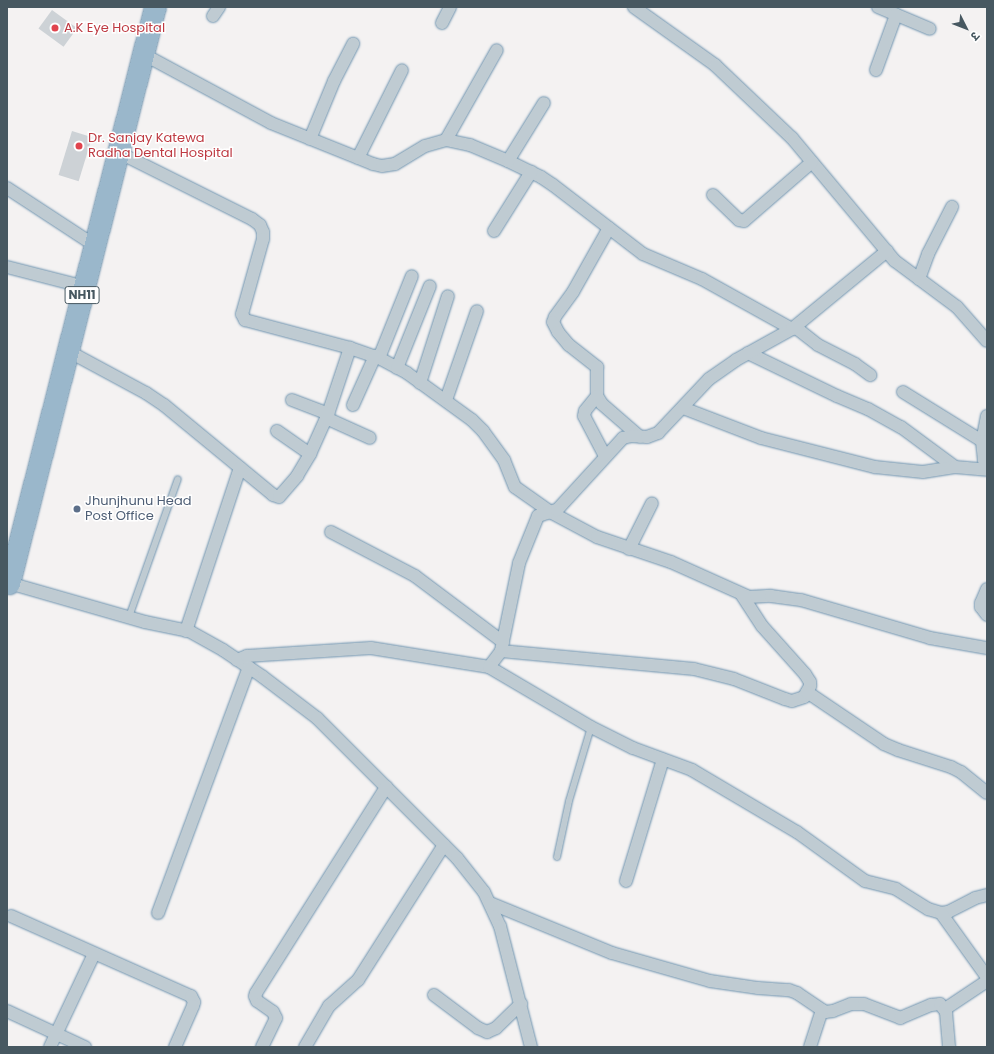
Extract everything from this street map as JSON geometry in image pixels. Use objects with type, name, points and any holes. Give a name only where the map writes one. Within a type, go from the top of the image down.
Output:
[{"type":"highway","name":"NH11","points":[[8,583],[68,351],[89,242],[143,7]]},
{"type":"highway","name":"NH11","points":[[7,547],[73,284],[89,242],[118,152],[155,7]]},
{"type":"street","points":[[442,23],[450,7]]},
{"type":"street","points":[[634,7],[715,65],[792,138],[896,261],[957,307],[987,341]]},
{"type":"street","points":[[878,7],[930,29]]},
{"type":"street","points":[[876,70],[896,15]]},
{"type":"street","points":[[310,139],[334,81],[353,44]]},
{"type":"street","points":[[446,140],[497,50]]},
{"type":"street","points":[[143,54],[235,105],[272,123],[373,164],[395,164],[425,146],[446,140],[470,145],[508,161],[553,185],[643,254],[702,279],[794,328],[818,345],[855,364],[870,375]]},
{"type":"street","points":[[358,158],[402,70]]},
{"type":"street","points":[[508,161],[544,103]]},
{"type":"street","points":[[118,152],[252,219],[260,225],[263,232],[263,239],[242,314],[245,320],[350,348],[377,357],[398,368],[446,400],[472,420],[483,431],[504,460],[515,487],[552,513],[597,537],[671,562],[749,597],[771,596],[801,600],[930,638],[987,648]]},
{"type":"street","points":[[713,195],[739,220],[744,221],[812,162]]},
{"type":"street","points":[[494,231],[531,172]]},
{"type":"street","points":[[7,188],[89,242]]},
{"type":"street","points":[[919,279],[928,254],[952,207]]},
{"type":"street","points":[[609,228],[576,287],[553,322],[558,332],[569,345],[597,367],[597,396],[608,410],[640,437]]},
{"type":"street","points":[[489,666],[502,646],[523,549],[538,516],[544,513],[552,513],[557,510],[623,438],[627,436],[647,437],[658,433],[709,379],[748,353],[794,328],[887,251]]},
{"type":"street","points":[[7,267],[73,284]]},
{"type":"street","points":[[353,405],[377,357],[412,276]]},
{"type":"street","points":[[398,368],[430,286]]},
{"type":"street","points":[[420,382],[448,296]]},
{"type":"street","points":[[446,400],[477,312]]},
{"type":"street","points":[[68,351],[146,393],[164,405],[273,495],[279,497],[297,476],[310,454],[327,416],[350,348]]},
{"type":"street","points":[[748,353],[868,409],[901,427],[955,467]]},
{"type":"street","points":[[903,392],[982,441]]},
{"type":"street","points":[[597,396],[585,411],[584,416],[606,456]]},
{"type":"street","points":[[292,400],[370,438]]},
{"type":"street","points":[[683,408],[761,438],[875,467],[923,472],[955,467],[987,470]]},
{"type":"street","points":[[987,416],[982,441],[984,460],[987,464]]},
{"type":"street","points":[[277,431],[310,454]]},
{"type":"street","points":[[186,631],[240,468]]},
{"type":"street","points":[[629,549],[652,503]]},
{"type":"street","points":[[331,532],[415,576],[502,646],[707,671],[734,679],[792,701],[798,700],[807,692],[810,682],[805,674],[762,626],[741,594]]},
{"type":"street","points":[[8,583],[129,617],[186,631],[223,650],[249,667],[317,718],[444,845],[484,892],[500,926],[531,1047]]},
{"type":"street","points":[[987,589],[981,604],[981,607],[987,615]]},
{"type":"street","points":[[237,660],[247,656],[371,648],[489,666],[591,727],[633,748],[692,770],[797,832],[859,878],[896,889],[928,909],[941,913],[948,912],[975,898],[987,895]]},
{"type":"street","points":[[158,913],[249,667]]},
{"type":"street","points":[[807,692],[884,744],[951,767],[961,772],[987,793]]},
{"type":"street","points":[[626,881],[663,759]]},
{"type":"street","points":[[262,1047],[276,1018],[273,1012],[257,1001],[255,996],[256,992],[386,787]]},
{"type":"street","points":[[305,1047],[329,1006],[352,986],[361,975],[444,845]]},
{"type":"street","points":[[490,903],[612,953],[710,982],[750,988],[789,990],[797,993],[822,1010],[829,1012],[851,1004],[864,1004],[900,1018],[936,1003],[940,1004],[945,1009],[949,1047]]},
{"type":"street","points":[[941,913],[987,977]]},
{"type":"street","points":[[11,916],[191,996],[194,1002],[193,1006],[175,1047]]},
{"type":"street","points":[[50,1047],[94,954]]},
{"type":"street","points":[[945,1009],[987,981]]},
{"type":"street","points":[[434,995],[478,1028],[487,1032],[496,1028],[521,1004]]},
{"type":"street","points":[[810,1047],[822,1010]]},
{"type":"street","points":[[7,1011],[84,1047]]},
{"type":"lane","points":[[129,617],[178,479]]},
{"type":"lane","points":[[557,856],[569,801],[591,727]]},
{"type":"building","points":[[52,10],[77,28],[64,47],[38,29]]},
{"type":"building","points":[[72,131],[92,137],[79,181],[59,175]]},
{"type":"place","name":"A.K Eye Hospital","points":[[55,28]]},
{"type":"place","name":"Dr. Sanjay Katewa Radha Dental Hospital","points":[[79,146]]},
{"type":"place","name":"Jhunjhunu Head Post Office","points":[[77,509]]}]
